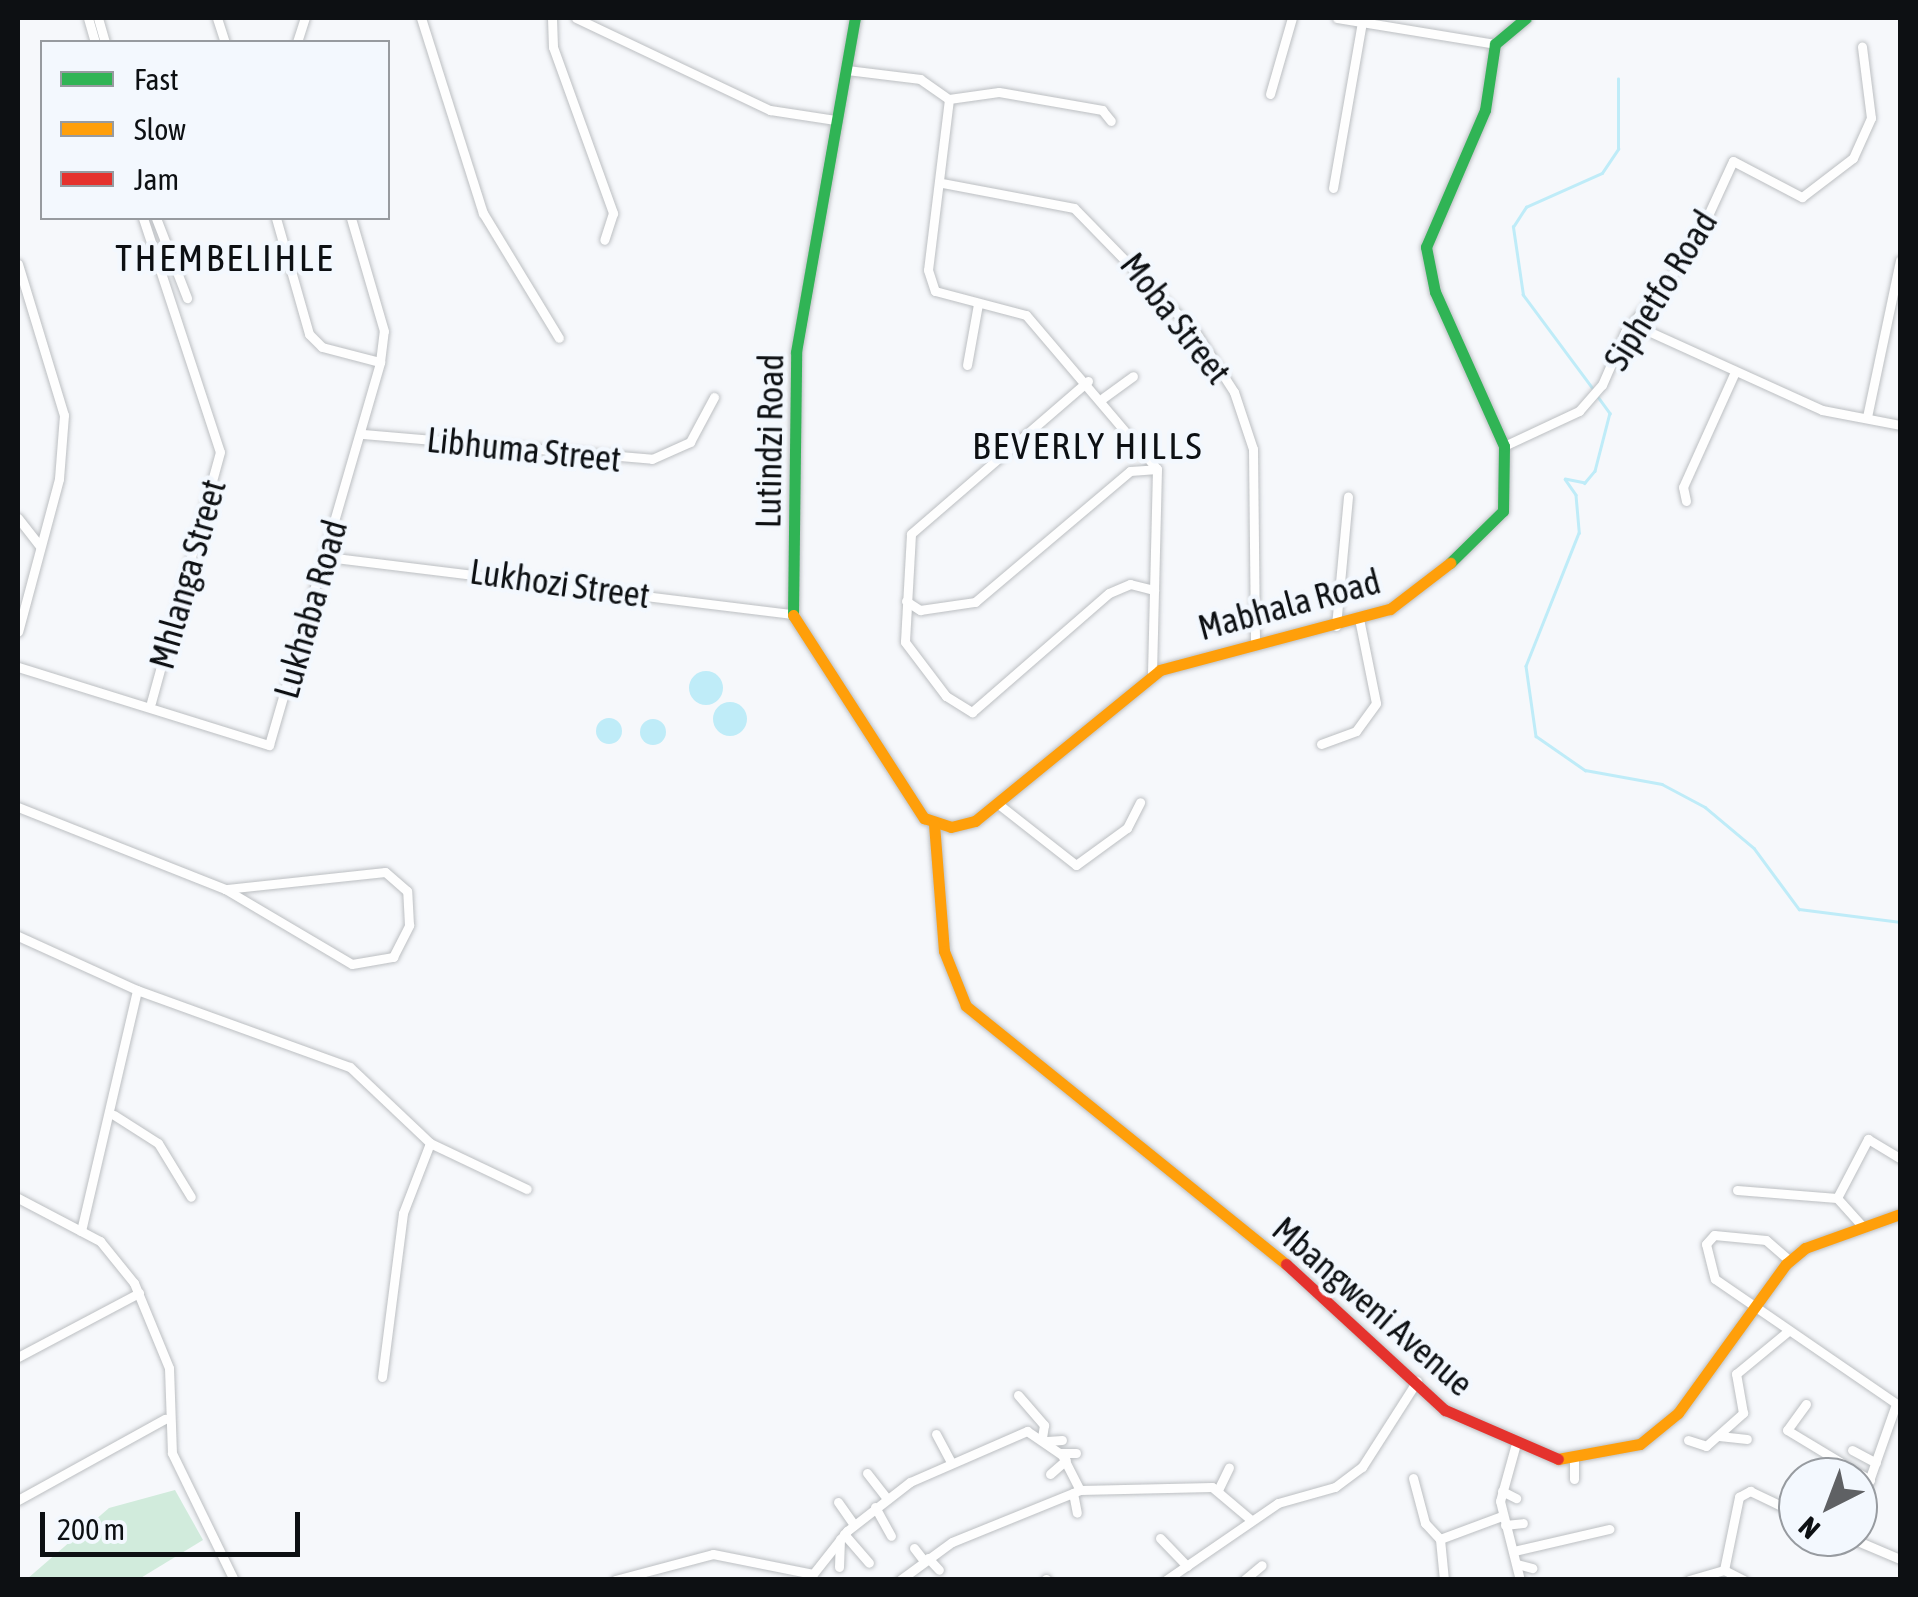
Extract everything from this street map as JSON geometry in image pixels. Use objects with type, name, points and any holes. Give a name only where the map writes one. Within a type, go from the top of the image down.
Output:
[{"type":"street","points":[[421,18],[484,213],[559,338]]},
{"type":"street","points":[[552,18],[553,48],[613,212],[604,240]]},
{"type":"street","points":[[576,18],[770,110],[835,120]]},
{"type":"street","name":"Lutindzi Road","points":[[855,18],[796,352],[793,614],[801,638],[934,824]]},
{"type":"street","points":[[1270,94],[1292,18]]},
{"type":"street","points":[[1338,18],[1495,44],[1526,18]]},
{"type":"street","points":[[1333,188],[1359,20]]},
{"type":"street","name":"Mabhala Road","points":[[934,824],[975,821],[1152,676],[1255,640],[1359,619],[1422,591],[1503,511],[1504,446],[1436,292],[1426,247],[1485,110],[1495,44]]},
{"type":"street","name":"Siphetfo Road","points":[[1504,446],[1579,411],[1692,250],[1733,161],[1802,197],[1853,158],[1871,118],[1862,47]]},
{"type":"street","points":[[847,70],[920,79],[949,99],[999,92],[1102,110],[1112,121]]},
{"type":"street","points":[[949,99],[942,182],[928,270],[935,291],[1026,315],[1103,398],[1157,469],[1152,676]]},
{"type":"street","name":"Moba Street","points":[[942,182],[1074,208],[1196,333],[1234,392],[1253,449],[1255,640]]},
{"type":"street","name":"Mhlanga Street","points":[[144,220],[220,452],[151,703]]},
{"type":"street","points":[[157,220],[186,298]]},
{"type":"street","points":[[277,220],[309,334],[322,347],[380,362]]},
{"type":"street","name":"Lukhaba Road","points":[[18,667],[151,703],[269,745],[363,434],[380,362],[384,331],[352,220]]},
{"type":"street","points":[[1866,417],[1900,260]]},
{"type":"street","points":[[18,264],[64,415],[40,546],[18,632]]},
{"type":"street","points":[[967,366],[978,304]]},
{"type":"street","points":[[1636,326],[1822,410],[1900,425]]},
{"type":"street","points":[[1686,501],[1683,487],[1735,372]]},
{"type":"street","points":[[1103,398],[1133,376]]},
{"type":"street","points":[[1088,381],[911,534],[906,601],[915,661],[972,712],[1109,594],[1130,584],[1154,590]]},
{"type":"street","name":"Libhuma Street","points":[[363,434],[629,462],[690,442],[714,397]]},
{"type":"street","points":[[906,601],[920,610],[975,602],[1130,471],[1157,469]]},
{"type":"street","points":[[1336,626],[1348,497]]},
{"type":"street","points":[[20,524],[40,546]]},
{"type":"street","name":"Lukhozi Street","points":[[327,557],[793,614]]},
{"type":"street","points":[[1321,744],[1356,731],[1376,703],[1359,619]]},
{"type":"street","points":[[997,803],[1076,865],[1127,828],[1140,802]]},
{"type":"street","points":[[18,807],[225,888],[352,964],[392,957],[409,926],[407,891],[386,872],[225,888]]},
{"type":"street","name":"Mbangweni Avenue","points":[[934,824],[944,951],[966,1006],[1417,1381],[1444,1410],[1515,1447],[1574,1459],[1640,1444],[1668,1426],[1750,1306],[1790,1261],[1861,1226],[1900,1214]]},
{"type":"street","points":[[18,936],[137,990],[350,1066],[430,1143],[527,1190]]},
{"type":"street","points":[[81,1231],[114,1115],[137,990]]},
{"type":"street","points":[[114,1115],[158,1144],[192,1197]]},
{"type":"street","points":[[1837,1198],[1868,1139],[1900,1158]]},
{"type":"street","points":[[382,1376],[403,1212],[430,1143]]},
{"type":"street","points":[[1737,1190],[1837,1198],[1861,1226]]},
{"type":"street","points":[[18,1198],[115,1254],[139,1292],[168,1368],[165,1420],[172,1454],[234,1580]]},
{"type":"street","points":[[1790,1261],[1766,1240],[1714,1235],[1706,1244],[1715,1279],[1787,1332],[1899,1405],[1878,1458]]},
{"type":"street","points":[[18,1356],[139,1292]]},
{"type":"street","points":[[1688,1440],[1706,1446],[1719,1436],[1747,1402],[1736,1374],[1787,1332]]},
{"type":"street","points":[[1166,1580],[1251,1520],[1362,1467],[1417,1381]]},
{"type":"street","points":[[1018,1395],[1044,1425],[1045,1439]]},
{"type":"street","points":[[1806,1404],[1787,1430],[1832,1457]]},
{"type":"street","points":[[18,1500],[165,1420]]},
{"type":"street","points":[[614,1580],[712,1554],[813,1574],[842,1536],[887,1499],[950,1460],[1027,1431],[1067,1456],[1077,1491],[1076,1513]]},
{"type":"street","points":[[936,1434],[950,1460]]},
{"type":"street","points":[[1719,1436],[1747,1438]]},
{"type":"street","points":[[1045,1439],[1062,1440]]},
{"type":"street","points":[[1515,1447],[1502,1491],[1504,1520],[1520,1580]]},
{"type":"street","points":[[1852,1450],[1865,1457]]},
{"type":"street","points":[[1050,1474],[1067,1456]]},
{"type":"street","points":[[1574,1459],[1574,1479]]},
{"type":"street","points":[[1218,1490],[1229,1467]]},
{"type":"street","points":[[867,1473],[887,1499]]},
{"type":"street","points":[[1413,1478],[1423,1500],[1423,1515],[1440,1540],[1438,1558],[1444,1580]]},
{"type":"street","points":[[900,1580],[922,1562],[1010,1518],[1040,1511],[1077,1491],[1218,1490],[1251,1520]]},
{"type":"street","points":[[1502,1491],[1516,1498]]},
{"type":"street","points":[[1724,1570],[1739,1497],[1750,1491],[1778,1504]]},
{"type":"street","points":[[838,1502],[854,1525]]},
{"type":"street","points":[[876,1508],[892,1536]]},
{"type":"street","points":[[1410,1518],[1423,1515]]},
{"type":"street","points":[[1010,1518],[1013,1532]]},
{"type":"street","points":[[1440,1540],[1475,1524],[1523,1522]]},
{"type":"street","points":[[1475,1524],[1475,1536]]},
{"type":"street","points":[[1501,1561],[1603,1532]]},
{"type":"street","points":[[842,1536],[868,1563]]},
{"type":"street","points":[[840,1567],[842,1536]]},
{"type":"street","points":[[1160,1538],[1186,1566]]},
{"type":"street","points":[[914,1548],[925,1578]]},
{"type":"street","points":[[1438,1558],[1451,1556]]},
{"type":"street","points":[[1515,1558],[1532,1568]]},
{"type":"street","points":[[922,1562],[938,1570]]},
{"type":"street","points":[[764,1580],[769,1565]]},
{"type":"street","points":[[1244,1580],[1262,1565]]},
{"type":"street","points":[[1690,1580],[1724,1570],[1744,1580]]},
{"type":"green space","points":[[175,1490],[203,1540],[139,1579],[27,1579],[109,1508]]},
{"type":"water","points":[[706,671],[718,676],[723,688],[718,700],[706,705],[694,700],[689,688],[694,676]]},
{"type":"water","points":[[730,702],[742,707],[747,719],[742,731],[730,736],[718,731],[713,719],[718,707]]},
{"type":"water","points":[[609,718],[619,721],[619,741],[609,744],[599,741],[596,731],[599,721]]},
{"type":"water","points":[[653,719],[663,722],[663,742],[653,745],[643,742],[640,732],[643,722]]},
{"type":"waterway","points":[[1592,388],[1523,295],[1513,227],[1526,207],[1602,173],[1618,149],[1618,79]]},
{"type":"waterway","points":[[1596,394],[1610,413],[1595,471],[1585,483],[1565,479],[1576,495],[1579,533],[1526,666],[1536,736],[1585,770],[1662,784],[1705,807],[1754,848],[1799,909],[1900,922]]},
{"type":"traffic: fast","points":[[793,615],[796,352],[855,18]]},
{"type":"traffic: fast","points":[[1450,563],[1503,511],[1504,446],[1435,292],[1426,247],[1485,110],[1495,44],[1526,18]]},
{"type":"traffic: slow","points":[[793,615],[924,818],[951,827],[975,821],[1160,670],[1390,609],[1450,563]]},
{"type":"traffic: slow","points":[[934,824],[944,951],[966,1006],[1286,1264]]},
{"type":"traffic: slow","points":[[1558,1459],[1640,1444],[1678,1413],[1786,1264],[1805,1248],[1900,1214]]},
{"type":"traffic: jam","points":[[1286,1264],[1445,1410],[1558,1459]]},
{"type":"district","name":"THEMBELIHLE","points":[[225,258]]},
{"type":"district","name":"BEVERLY HILLS","points":[[1088,446]]}]
